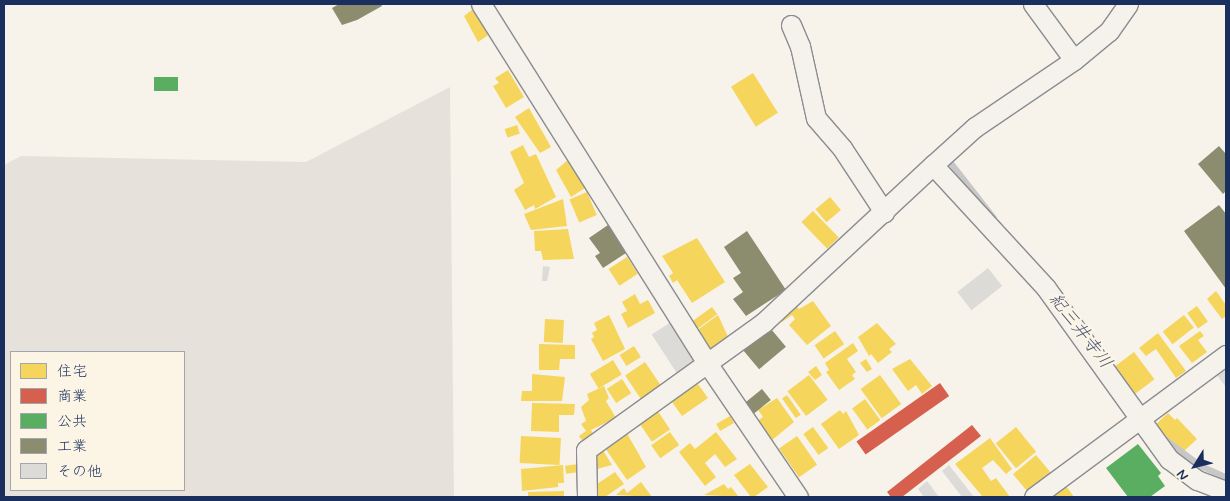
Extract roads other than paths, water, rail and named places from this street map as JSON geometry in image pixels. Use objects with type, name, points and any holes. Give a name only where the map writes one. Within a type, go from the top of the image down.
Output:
[{"type":"street","points":[[481,4],[707,362],[798,497]]},
{"type":"street","points":[[1033,4],[1074,60]]},
{"type":"street","points":[[587,497],[586,450],[764,322],[975,127],[1074,60],[1109,31],[1128,4]]},
{"type":"street","points":[[791,25],[800,46],[816,118],[857,168],[884,212]]},
{"type":"street","points":[[933,165],[1046,288],[1099,358],[1138,419],[1169,460],[1197,480],[1226,491]]},
{"type":"street","points":[[1034,497],[1226,355]]},
{"type":"waterway","name":"紀三井寺川","points":[[952,164],[994,218]]},
{"type":"waterway","name":"紀三井寺川","points":[[1161,436],[1201,466],[1226,477]]}]
